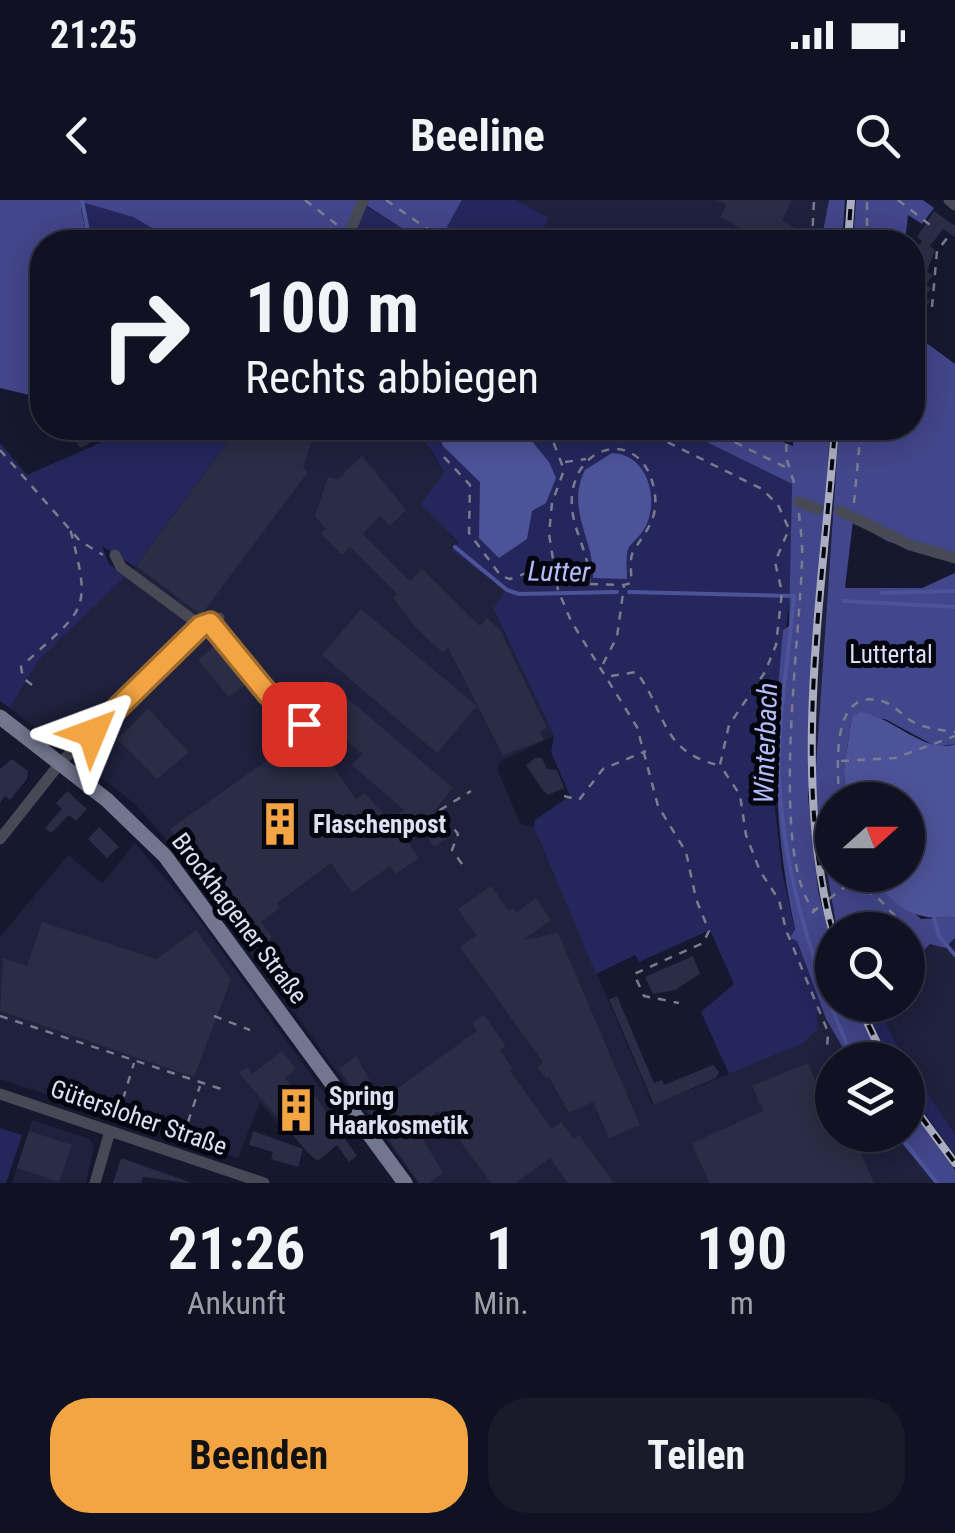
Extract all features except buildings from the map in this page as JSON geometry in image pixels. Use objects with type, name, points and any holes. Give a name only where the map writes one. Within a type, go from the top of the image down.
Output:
[{"type":"main road","name":"Brockhagener Straße","points":[[0,717],[62,762],[164,856],[403,1181]]},
{"type":"street","points":[[351,230],[363,200]]},
{"type":"street","points":[[949,200],[955,204]]},
{"type":"street","points":[[801,504],[818,509]]},
{"type":"street","points":[[846,513],[910,545],[955,558]]},
{"type":"street","points":[[115,555],[121,567],[210,623],[268,694],[323,737]]},
{"type":"street","points":[[0,839],[62,762],[210,623]]},
{"type":"street","name":"Gütersloher Straße","points":[[0,1094],[264,1183]]},
{"type":"street","points":[[96,1183],[110,1131]]},
{"type":"path","points":[[305,200],[340,230]]},
{"type":"path","points":[[386,200],[429,230]]},
{"type":"path","points":[[813,230],[814,200]]},
{"type":"path","points":[[867,200],[867,230]]},
{"type":"path","points":[[898,200],[934,228]]},
{"type":"path","points":[[932,307],[938,251],[948,237]]},
{"type":"path","points":[[554,440],[564,462],[549,534],[558,590],[647,751],[658,806],[686,852],[709,934],[703,943],[636,972],[634,979],[644,996],[680,1003]]},
{"type":"path","points":[[662,440],[774,498],[788,529],[775,562],[782,592],[772,660],[736,710],[720,765]]},
{"type":"path","points":[[730,440],[788,469]]},
{"type":"path","points":[[787,440],[788,469],[801,504],[790,780],[798,873],[813,912],[821,905]]},
{"type":"path","points":[[846,513],[859,440]]},
{"type":"path","points":[[0,450],[80,542],[100,555],[115,555]]},
{"type":"path","points":[[556,583],[590,584],[624,584],[631,582],[633,552],[654,520],[651,475],[639,457],[624,450],[609,450],[589,460],[579,470],[572,494],[576,534],[590,559],[590,584]]},
{"type":"path","points":[[444,457],[470,485],[469,533],[501,576],[510,579],[552,563]]},
{"type":"path","points":[[564,462],[589,460]]},
{"type":"path","points":[[557,492],[572,494]]},
{"type":"path","points":[[32,685],[22,678],[21,667],[78,613],[85,588],[69,526]]},
{"type":"path","points":[[602,666],[617,636],[624,584]]},
{"type":"path","points":[[609,677],[626,670],[636,672],[666,732],[683,748],[720,765],[740,795],[746,835],[760,871],[779,900],[786,930],[828,1032],[827,1042]]},
{"type":"path","points":[[839,782],[844,714],[862,700],[888,703],[916,724],[955,734]]},
{"type":"path","points":[[838,761],[895,758],[955,734]]},
{"type":"path","points":[[564,796],[578,800],[603,769],[647,751]]},
{"type":"path","points":[[462,864],[452,850],[458,834],[440,810],[471,791]]},
{"type":"path","points":[[829,898],[837,892]]},
{"type":"path","points":[[868,892],[891,912]]},
{"type":"path","points":[[0,1016],[220,1089]]},
{"type":"path","points":[[214,1016],[250,1030]]},
{"type":"path","points":[[123,1100],[134,1062]]},
{"type":"path","points":[[188,1122],[201,1084]]},
{"type":"path","points":[[133,1126],[141,1106]]},
{"type":"shaded area","points":[[462,200],[829,200],[823,230],[471,230]]},
{"type":"shaded area","points":[[462,200],[516,200],[549,218],[542,230],[447,227]]},
{"type":"shaded area","points":[[85,202],[133,217],[155,230],[86,230],[81,208]]},
{"type":"shaded area","points":[[365,205],[404,230],[355,230]]},
{"type":"shaded area","points":[[106,440],[228,440],[135,567],[102,546],[109,564],[126,576],[38,661],[10,708],[0,701],[0,443],[27,475]]},
{"type":"shaded area","points":[[228,440],[428,440],[444,472],[435,518],[458,543],[452,550],[507,591],[493,608],[554,736],[499,762],[498,771],[520,823],[534,827],[653,1105],[802,1044],[815,1014],[815,1022],[829,1022],[840,1042],[815,1042],[815,1152],[909,1152],[935,1183],[418,1183],[178,853],[134,803],[10,708],[38,661],[135,567]]},
{"type":"shaded area","points":[[425,440],[702,440],[792,484],[791,590],[775,711],[773,790],[782,871],[797,941],[815,990],[818,1029],[802,1044],[729,1074],[701,1012],[734,984],[710,930],[639,962],[635,955],[596,974],[534,827],[535,820],[570,796],[551,752],[554,736],[493,608],[506,591],[451,550],[458,542],[421,504],[444,472]]},
{"type":"shaded area","points":[[829,440],[838,440],[814,795],[815,862],[808,796]]},
{"type":"shaded area","points":[[135,843],[193,911],[353,1133],[324,1154],[281,1128],[260,1102],[238,1158],[0,1079],[0,937],[68,855],[102,883]]},
{"type":"shaded area","points":[[818,892],[831,892],[834,912],[823,912]]},
{"type":"shaded area","points":[[955,938],[955,1134],[925,1092],[925,1042],[895,1042],[885,1022],[925,1022],[925,949],[930,944],[945,948]]},
{"type":"shaded area","points":[[870,1022],[885,1022],[895,1042],[880,1042]]},
{"type":"shaded area","points":[[925,1091],[955,1134],[955,1155],[925,1114]]},
{"type":"shaded area","points":[[925,1114],[955,1155],[955,1170],[925,1127]]},
{"type":"shaded area","points":[[32,1120],[90,1139],[94,1147],[86,1183],[12,1183]]},
{"type":"shaded area","points":[[0,1128],[22,1135],[6,1183],[0,1183]]},
{"type":"green space","points":[[0,200],[462,200],[447,227],[453,230],[405,230],[366,205],[355,230],[155,230],[133,217],[85,203],[81,209],[85,230],[30,230],[30,395],[0,388]]},
{"type":"green space","points":[[829,200],[845,200],[843,230],[823,230]]},
{"type":"green space","points":[[856,200],[923,200],[934,208],[922,224],[908,215],[906,230],[854,230]]},
{"type":"green space","name":"Luttertal","points":[[925,342],[955,364],[955,562],[887,541],[853,521],[845,588],[922,588],[955,573],[955,744],[937,747],[885,719],[852,717],[844,782],[815,782],[815,801],[814,795],[838,440],[925,440]]},
{"type":"green space","points":[[702,440],[778,440],[793,446],[794,440],[829,440],[808,796],[815,892],[818,892],[823,912],[815,912],[815,989],[797,941],[790,938],[795,929],[778,816],[777,707],[783,630],[789,626],[792,484]]},
{"type":"green space","name":"Luttertal","points":[[831,892],[890,892],[913,912],[834,912]]},
{"type":"green space","name":"Luttertal","points":[[955,917],[955,938],[945,948],[930,944],[925,949],[925,919]]},
{"type":"green space","points":[[828,1022],[864,1022],[873,1042],[839,1042]]},
{"type":"green space","points":[[925,1127],[955,1170],[955,1183],[935,1183],[909,1152],[925,1152]]},
{"type":"water","points":[[441,440],[531,440],[556,478],[546,503],[532,511],[527,539],[499,558],[479,538],[480,482]]},
{"type":"water","points":[[612,453],[633,460],[650,487],[651,510],[642,532],[629,547],[627,579],[593,578],[579,512],[585,470]]},
{"type":"water","points":[[860,712],[872,715],[921,740],[944,746],[955,744],[955,917],[927,917],[925,912],[912,912],[886,892],[925,892],[925,782],[844,782],[852,717]]},
{"type":"waterway","name":"Lutter","points":[[82,200],[88,230]]},
{"type":"waterway","name":"Lutter","points":[[455,547],[507,590],[519,594],[617,592]]},
{"type":"waterway","name":"Lutter","points":[[881,593],[955,591]]},
{"type":"waterway","name":"Winterbach","points":[[629,592],[794,596],[780,734],[782,816],[803,923],[846,1042]]},
{"type":"waterway","points":[[844,601],[955,607]]},
{"type":"waterway","points":[[934,917],[939,936],[955,955]]},
{"type":"waterway","name":"Winterbach","points":[[912,1152],[937,1183]]},
{"type":"railway","points":[[849,230],[851,200]]},
{"type":"railway","points":[[828,912],[813,808],[812,745],[818,616],[834,440]]},
{"type":"railway","points":[[867,1022],[876,1042]]},
{"type":"railway","points":[[925,1122],[955,1163]]},
{"type":"place","name":"Flaschenpost","points":[[280,824]]},
{"type":"place","name":"Spring Haarkosmetik","points":[[296,1110]]},
{"type":"route","points":[[92,733],[201,626],[210,623],[268,694],[304,724]]}]
